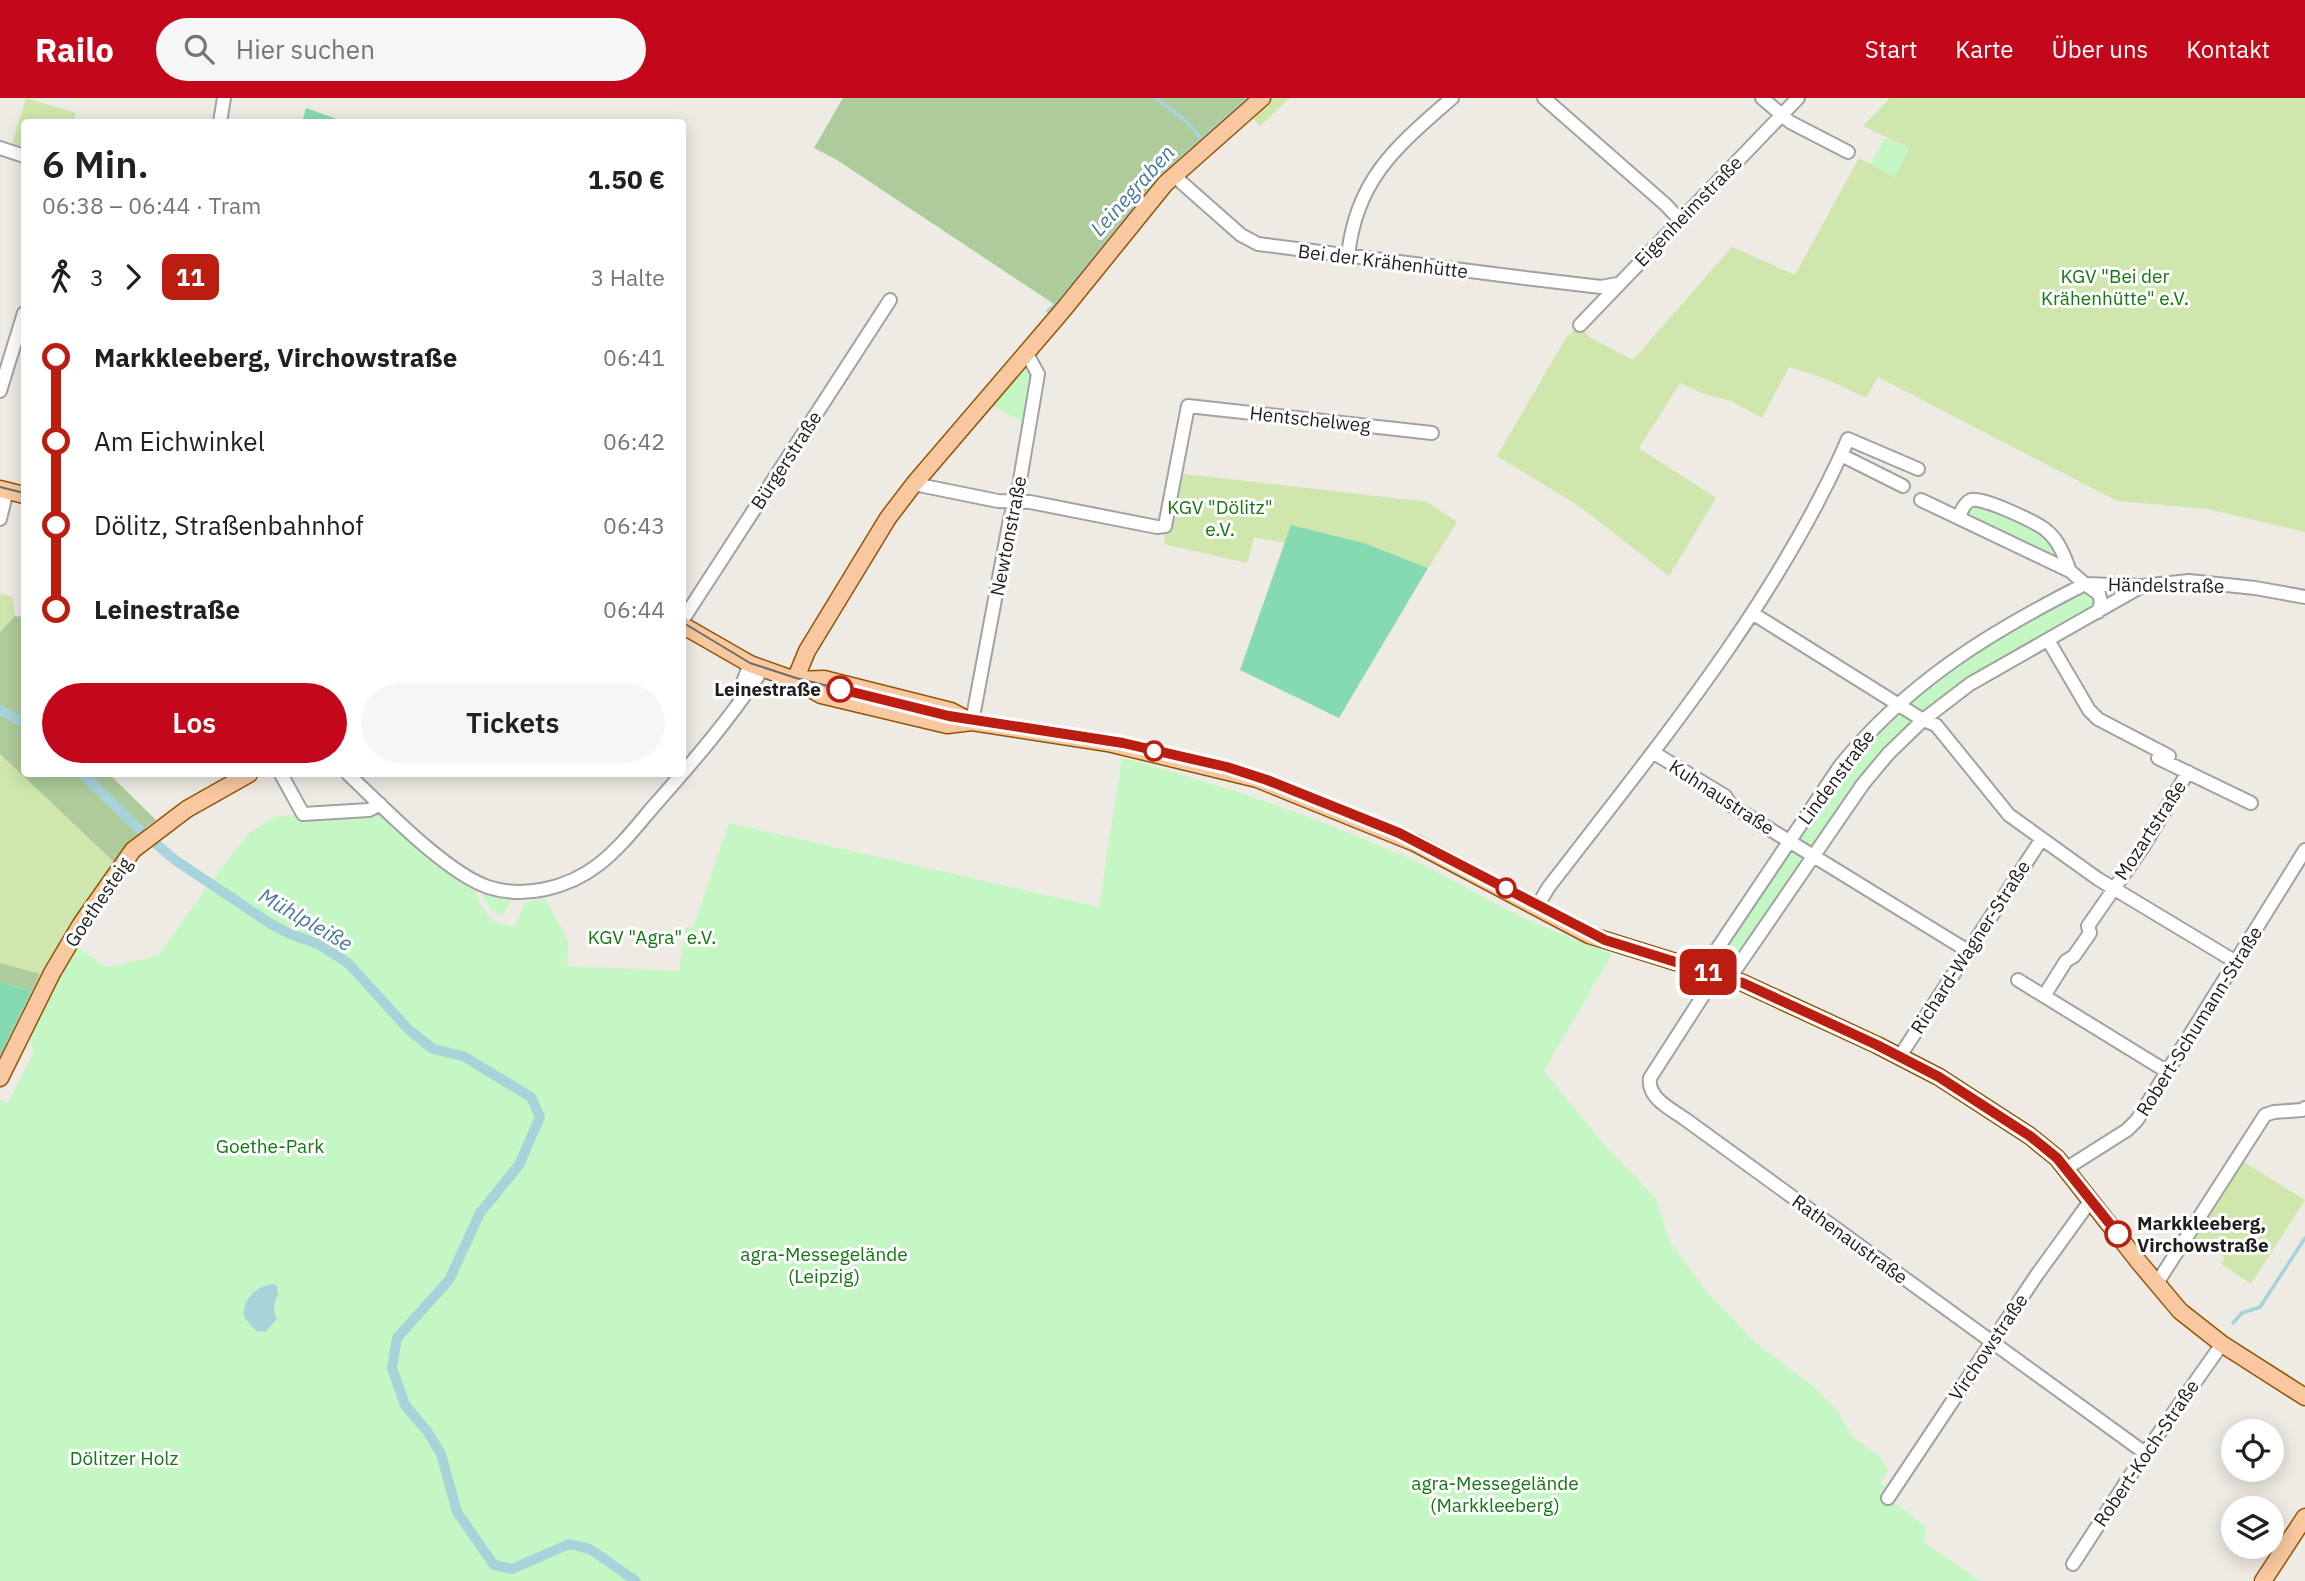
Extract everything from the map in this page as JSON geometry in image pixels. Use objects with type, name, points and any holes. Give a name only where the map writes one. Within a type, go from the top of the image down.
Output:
[{"type":"main road","points":[[795,680],[807,651],[888,518],[914,484],[1175,173],[1262,98]]},
{"type":"main road","points":[[4,490],[21,494]]},
{"type":"main road","points":[[686,625],[756,667],[795,680],[821,695],[947,725],[972,722],[1108,743],[1246,775],[1398,835],[1590,935],[1729,979],[1781,1000],[1899,1056],[1939,1077],[2030,1136],[2067,1167],[2180,1311],[2221,1344],[2305,1398]]},
{"type":"main road","name":"Goethesteig","points":[[0,1078],[52,973],[120,867],[142,842],[163,825],[187,808],[244,777]]},
{"type":"main road","points":[[2263,1581],[2305,1517]]},
{"type":"street","points":[[220,119],[225,98]]},
{"type":"street","points":[[1348,256],[1354,217],[1374,175],[1399,147],[1452,98]]},
{"type":"street","points":[[1544,98],[1680,220]]},
{"type":"street","points":[[1762,98],[1790,122],[1848,152]]},
{"type":"street","name":"Eigenheimstraße","points":[[1580,325],[1798,98]]},
{"type":"street","points":[[0,148],[21,155]]},
{"type":"street","name":"Bei der Krähenhütte","points":[[1175,173],[1241,235],[1258,244],[1601,287],[1617,284]]},
{"type":"street","name":"Bürgerstraße","points":[[686,617],[890,300]]},
{"type":"street","points":[[0,391],[21,323]]},
{"type":"street","name":"Newtonstraße","points":[[972,722],[1038,374],[1026,352]]},
{"type":"street","name":"Hentschelweg","points":[[1015,502],[1030,502],[1157,527],[1165,526],[1188,406],[1432,433]]},
{"type":"street","points":[[1537,907],[1548,888],[1698,694],[1752,613],[1775,578],[1847,439],[1918,469]]},
{"type":"street","points":[[1841,455],[1903,486]]},
{"type":"street","points":[[914,484],[1015,502]]},
{"type":"street","points":[[0,519],[4,490]]},
{"type":"street","name":"Händelstraße","points":[[1921,500],[2070,571],[2085,584],[2142,586],[2189,582],[2255,588],[2305,597]]},
{"type":"street","points":[[1959,518],[1962,509],[1970,500],[1980,500],[2047,530],[2070,571]]},
{"type":"street","points":[[2085,584],[2099,593],[2101,602],[2098,612]]},
{"type":"street","name":"Lindenstraße","points":[[1703,970],[1840,766],[1863,737],[1897,704],[1940,669],[2053,600],[2085,584]]},
{"type":"street","name":"Lindenstraße","points":[[1729,979],[1863,785],[1888,754],[1923,720],[1970,684],[2142,586]]},
{"type":"street","name":"Mozartstraße","points":[[1752,613],[1923,720],[1936,725],[2009,815],[2113,888],[2236,962]]},
{"type":"street","name":"Mozartstraße","points":[[2048,640],[2089,710],[2098,719],[2188,772],[2251,803]]},
{"type":"street","points":[[686,769],[735,709],[756,667]]},
{"type":"street","name":"Kuhnaustraße","points":[[1654,753],[1725,796],[1732,806],[1968,951]]},
{"type":"street","name":"Mozartstraße","points":[[2113,888],[2143,847],[2188,772]]},
{"type":"street","points":[[283,777],[303,814],[369,810],[380,804]]},
{"type":"street","points":[[351,777],[469,879],[489,887],[524,892],[560,885],[597,866],[615,850],[679,777]]},
{"type":"street","name":"Richard-Wagner-Straße","points":[[1899,1056],[2041,839]]},
{"type":"street","name":"Robert-Schumann-Straße","points":[[2067,1167],[2132,1126],[2305,850]]},
{"type":"street","points":[[2044,996],[2066,961],[2074,956],[2090,933],[2088,926],[2113,888]]},
{"type":"street","points":[[1703,970],[1706,992]]},
{"type":"street","name":"Rathenaustraße","points":[[1729,979],[1706,992],[1650,1078],[1652,1093],[2145,1453]]},
{"type":"street","points":[[2018,980],[2166,1071]]},
{"type":"street","points":[[2157,1283],[2265,1115],[2305,1108]]},
{"type":"street","name":"Virchowstraße","points":[[1888,1498],[2091,1200]]},
{"type":"street","name":"Robert-Koch-Straße","points":[[2073,1564],[2145,1453],[2221,1344]]},
{"type":"green space","points":[[26,98],[76,113],[74,119],[21,119],[21,147],[12,144]]},
{"type":"green space","points":[[843,98],[1262,98],[1175,173],[1063,310],[837,160],[814,148]]},
{"type":"green space","points":[[1262,98],[1290,98],[1260,126],[1247,111]]},
{"type":"green space","name":"KGV \"Bei der Krähenhütte\" e.V.","points":[[1890,98],[2305,98],[2305,532],[2208,509],[2117,501],[1878,377],[1866,398],[1824,378],[1789,367],[1762,418],[1731,401],[1701,393],[1680,383],[1639,448],[1716,498],[1669,576],[1579,506],[1497,456],[1566,338],[1580,325],[1589,337],[1633,360],[1732,247],[1795,275],[1859,158],[1895,177],[1909,148],[1863,126]]},
{"type":"green space","points":[[306,108],[337,119],[303,119]]},
{"type":"green space","points":[[1885,138],[1909,148],[1895,177],[1870,164]]},
{"type":"green space","points":[[1026,352],[1038,374],[1030,426],[983,401]]},
{"type":"green space","name":"KGV \"Dölitz\" e.V.","points":[[1176,473],[1428,502],[1457,522],[1428,568],[1364,543],[1291,525],[1286,543],[1254,537],[1247,563],[1164,544]]},
{"type":"green space","points":[[1970,501],[2047,530],[2070,571],[1959,518]]},
{"type":"green space","points":[[1291,525],[1364,543],[1428,568],[1339,718],[1240,670]]},
{"type":"green space","points":[[2094,588],[2098,612],[1970,684],[1888,754],[1729,979],[1703,970],[1789,841],[1897,704],[2053,600]]},
{"type":"green space","points":[[0,593],[12,597],[15,616],[0,632]]},
{"type":"green space","points":[[15,616],[21,617],[21,774],[0,754],[0,632]]},
{"type":"green space","points":[[0,754],[21,777],[24,777],[115,863],[40,974],[0,963]]},
{"type":"green space","name":"agra-Messegelände (Leipzig)","points":[[1122,758],[1235,791],[1346,832],[1419,863],[1529,920],[1612,954],[1544,1071],[1601,1141],[1656,1199],[1670,1242],[1708,1293],[1755,1342],[1815,1388],[1839,1413],[1852,1436],[1880,1457],[1888,1471],[1880,1483],[1892,1491],[1889,1498],[1926,1527],[1924,1542],[1980,1581],[0,1581],[0,1099],[8,1103],[34,1052],[25,1029],[70,942],[106,967],[158,956],[248,834],[274,817],[380,804],[469,879],[482,907],[494,922],[515,926],[525,903],[545,898],[568,940],[567,966],[679,971],[686,928],[693,928],[729,823],[1099,907]]},
{"type":"green space","points":[[24,777],[112,777],[156,820],[141,831],[115,863]]},
{"type":"green space","points":[[482,894],[503,896],[509,900],[511,903],[501,916],[487,904]]},
{"type":"green space","points":[[0,963],[40,974],[32,991],[0,982]]},
{"type":"green space","points":[[0,982],[32,991],[0,1056]]},
{"type":"green space","points":[[2237,1158],[2305,1200],[2251,1284],[2221,1264],[2225,1258],[2187,1235]]},
{"type":"water","points":[[273,1284],[277,1286],[278,1295],[274,1307],[277,1319],[265,1332],[256,1331],[244,1317],[245,1305],[256,1291]]},
{"type":"waterway","points":[[1156,98],[1187,122],[1201,139]]},
{"type":"waterway","name":"Leinegraben","points":[[1048,311],[1059,301],[1158,178],[1248,98]]},
{"type":"waterway","name":"Mühlpleiße","points":[[0,710],[21,721]]},
{"type":"waterway","points":[[86,777],[175,860],[271,924],[318,944],[348,963],[409,1030],[433,1049],[463,1056],[531,1097],[540,1117],[519,1165],[480,1213],[449,1280],[397,1338],[392,1368],[405,1405],[427,1431],[441,1454],[457,1512],[494,1565],[512,1569],[569,1544],[590,1549],[636,1581]]},
{"type":"waterway","points":[[2233,1323],[2242,1313],[2260,1307],[2305,1238]]},
{"type":"tram line","points":[[0,487],[21,492]]},
{"type":"tram line","points":[[686,624],[750,663],[796,678],[949,716],[1123,743],[1252,774],[1399,833],[1614,944]]},
{"type":"tram line","name":"11","points":[[840,689],[949,716],[1123,743],[1227,767],[1252,774],[1399,833],[1605,940],[1743,983],[1939,1077],[2030,1136],[2057,1158],[2067,1167],[2118,1234]]},
{"type":"place","name":"Leinestraße","points":[[840,689]]},
{"type":"place","name":"Markkleeberg, Virchowstraße","points":[[2118,1234]]},
{"type":"park label","name":"KGV \"Agra\" e.V.","points":[[652,937]]},
{"type":"park label","name":"Goethe-Park","points":[[270,1146]]},
{"type":"park label","name":"Dölitzer Holz","points":[[124,1458]]},
{"type":"park label","name":"agra-Messegelände (Markkleeberg)","points":[[1495,1494]]}]
